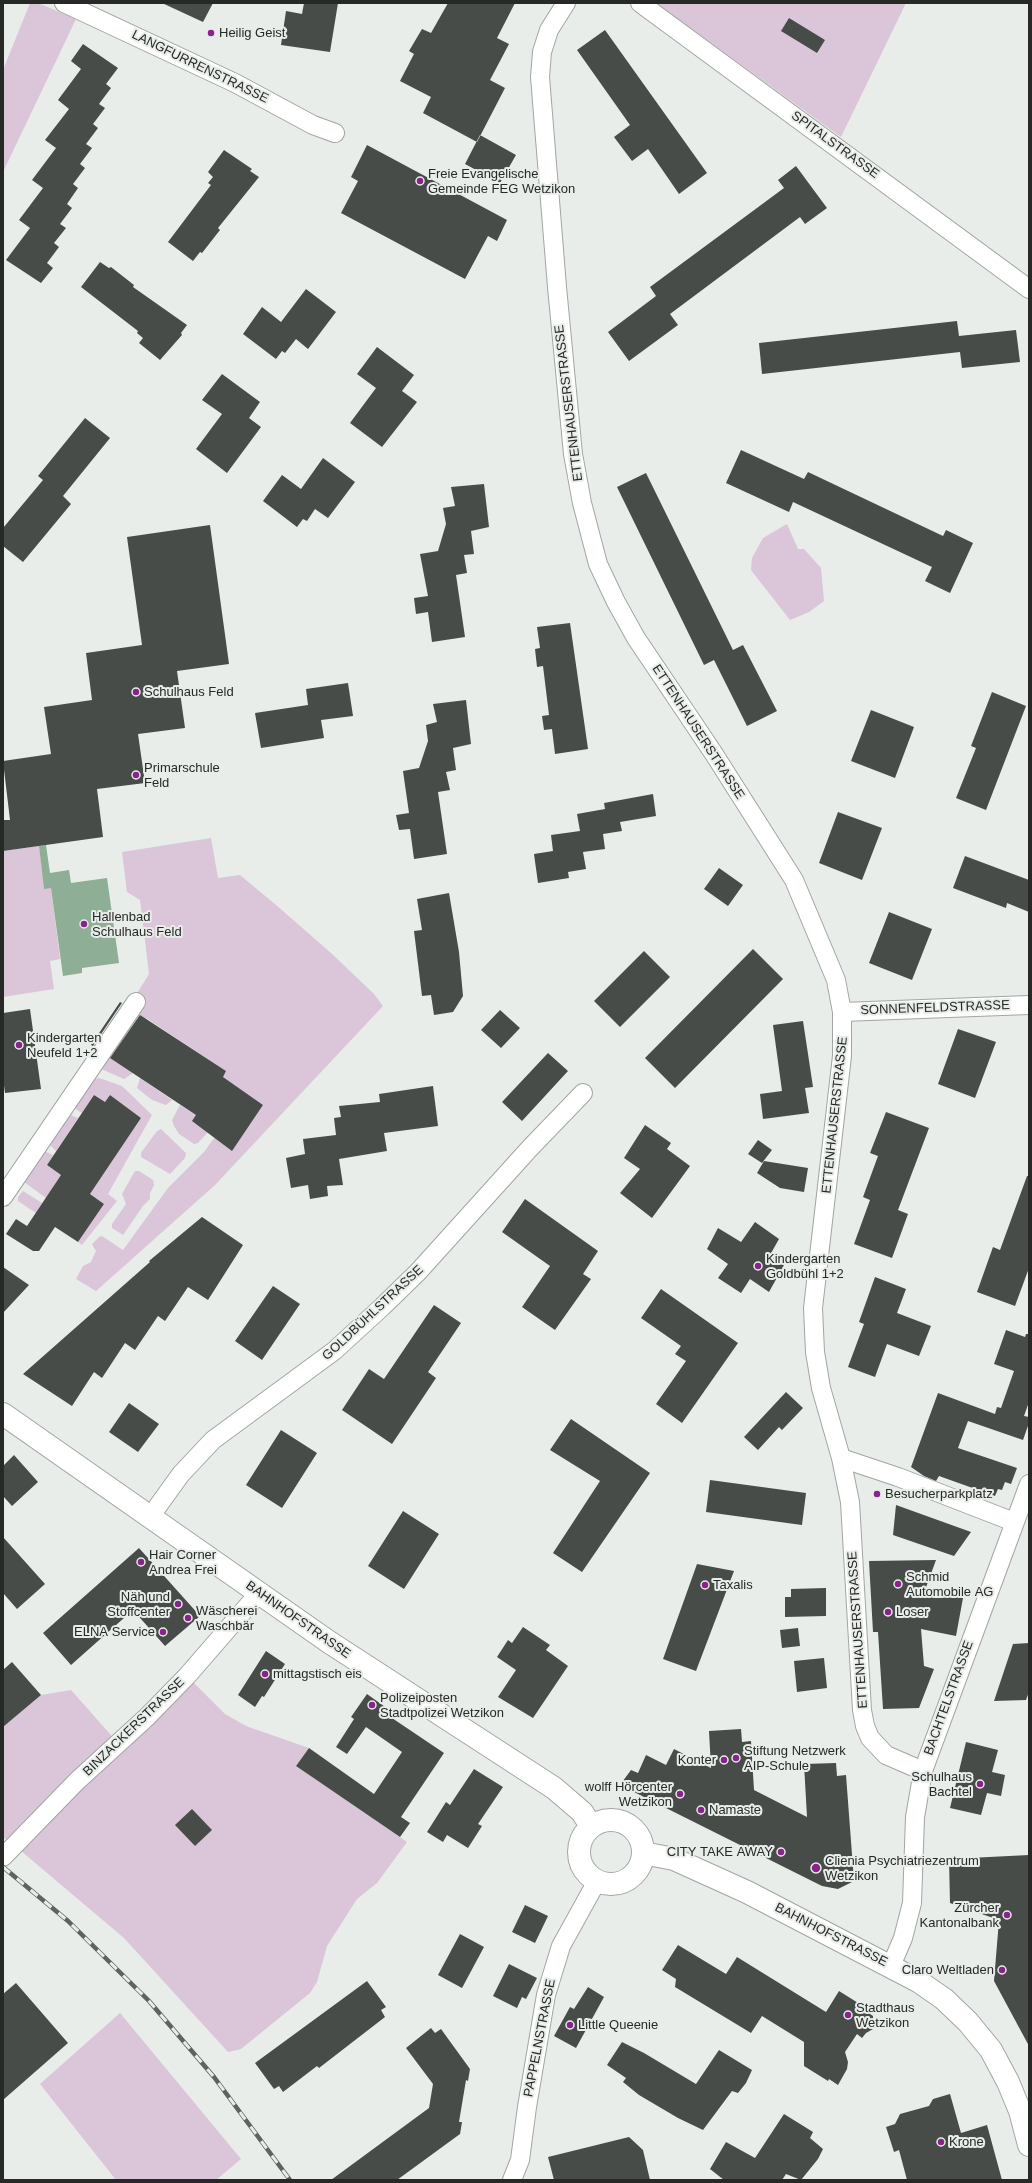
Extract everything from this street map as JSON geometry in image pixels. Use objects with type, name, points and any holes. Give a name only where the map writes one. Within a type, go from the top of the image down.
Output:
[{"type":"main road","name":"BAHNHOFSTRASSE","points":[[3,1414],[329,1642],[554,1788],[582,1812],[591,1826]]},
{"type":"main road","points":[[611,1819],[626,1824],[637,1834],[643,1853],[640,1864],[635,1872],[627,1879],[612,1883],[597,1881],[588,1874],[581,1865],[578,1855],[579,1844],[584,1833],[591,1826],[601,1821],[611,1819]]},
{"type":"main road","name":"BAHNHOFSTRASSE","points":[[643,1853],[674,1859],[718,1879],[891,1966],[918,1981],[944,2000],[968,2022],[991,2050],[1008,2082],[1020,2111],[1029,2145]]},
{"type":"street","name":"LANGFURRENSTRASSE","points":[[64,3],[218,74],[313,125],[335,133]]},
{"type":"street","name":"ETTENHAUSERSTRASSE","points":[[566,3],[549,30],[542,52],[540,77],[557,287],[573,454],[582,503],[598,564],[616,602],[636,638],[714,754],[794,880],[836,980],[842,1012],[842,1056],[813,1308],[813,1331],[821,1388],[841,1458],[850,1502],[862,1710],[865,1726],[870,1738],[886,1755],[923,1771]]},
{"type":"street","name":"SPITALSTRASSE","points":[[640,3],[1029,288]]},
{"type":"street","points":[[3,1197],[136,1002]]},
{"type":"street","name":"SONNENFELDSTRASSE","points":[[842,1012],[1029,1005]]},
{"type":"street","name":"GOLDBÜHLSTRASSE","points":[[150,1517],[181,1474],[213,1440],[328,1356],[382,1308],[418,1272],[530,1148],[583,1093]]},
{"type":"street","points":[[841,1458],[898,1477],[1014,1522]]},
{"type":"street","name":"BACHTELSTRASSE","points":[[891,1966],[903,1938],[912,1903],[915,1817],[923,1771],[1029,1484]]},
{"type":"street","name":"BINZACKERSTRASSE","points":[[3,1857],[77,1781],[157,1707],[187,1676],[259,1593]]},
{"type":"street","name":"PAPPELNSTRASSE","points":[[512,2180],[520,2160],[526,2107],[546,1995],[561,1946],[597,1881]]},
{"type":"shaded area","points":[[30,3],[38,3],[76,19],[3,172],[3,70]]},
{"type":"shaded area","points":[[656,3],[906,3],[841,137]]},
{"type":"shaded area","points":[[787,524],[798,549],[804,549],[821,568],[824,601],[809,612],[790,620],[751,570],[752,558],[763,538]]},
{"type":"shaded area","points":[[211,838],[218,878],[240,875],[331,953],[374,994],[383,1006],[215,1185],[96,1291],[76,1279],[83,1266],[91,1262],[96,1251],[92,1244],[102,1236],[123,1250],[168,1188],[204,1152],[215,1137],[232,1150],[263,1105],[223,1077],[226,1071],[146,1018],[116,1061],[133,1073],[124,1079],[99,1068],[133,1000],[149,974],[140,900],[127,892],[122,852]]},
{"type":"shaded area","name":"Hallenbad Schulhaus Feld","points":[[46,845],[50,873],[69,870],[71,883],[107,878],[119,963],[82,968],[82,973],[63,976],[51,888],[44,889],[39,846]]},
{"type":"shaded area","points":[[39,846],[44,888],[51,888],[60,959],[50,961],[54,989],[3,997],[3,851]]},
{"type":"shaded area","points":[[99,1078],[122,1086],[152,1115],[108,1194],[117,1201],[82,1245],[78,1242],[104,1204],[90,1194],[141,1118],[110,1095],[105,1102],[94,1095],[82,1113],[77,1110],[75,1107],[94,1079]]},
{"type":"shaded area","points":[[140,1078],[172,1100],[166,1105],[152,1100],[137,1088]]},
{"type":"shaded area","points":[[180,1105],[196,1115],[208,1132],[198,1143],[194,1144],[179,1134],[174,1126],[172,1120]]},
{"type":"shaded area","points":[[70,1115],[78,1118],[56,1151],[49,1144]]},
{"type":"shaded area","points":[[161,1129],[186,1153],[185,1158],[170,1174],[141,1157],[141,1153],[157,1131]]},
{"type":"shaded area","points":[[44,1151],[53,1155],[47,1165],[61,1175],[46,1198],[24,1182]]},
{"type":"shaded area","points":[[135,1171],[139,1171],[153,1180],[154,1185],[150,1193],[150,1199],[143,1206],[123,1235],[112,1228],[112,1224],[126,1204],[122,1194]]},
{"type":"shaded area","points":[[23,1191],[42,1203],[36,1213],[18,1201],[18,1197]]},
{"type":"shaded area","points":[[187,1676],[225,1714],[246,1726],[309,1748],[296,1766],[407,1842],[377,1883],[357,1899],[327,1946],[317,1982],[310,1993],[241,2049],[228,2052],[124,1938],[3,1837],[3,1727],[41,1695],[71,1690],[118,1743]]},
{"type":"shaded area","points":[[120,2013],[241,2159],[216,2180],[116,2180],[40,2084]]},
{"type":"building","points":[[162,3],[213,3],[203,22]]},
{"type":"building","points":[[304,3],[338,3],[330,52],[281,45],[286,11],[302,14]]},
{"type":"building","points":[[448,3],[515,3],[497,38],[509,44],[490,80],[505,88],[477,142],[423,113],[431,97],[400,81],[414,54],[409,51],[422,29],[431,33]]},
{"type":"building","points":[[789,18],[825,40],[817,53],[781,31]]},
{"type":"building","points":[[605,30],[707,173],[679,194],[648,149],[632,161],[614,137],[630,125],[577,50]]},
{"type":"building","points":[[83,44],[118,68],[106,84],[111,88],[99,104],[105,108],[93,124],[98,128],[86,144],[92,148],[80,164],[85,168],[73,184],[78,188],[67,204],[72,208],[60,224],[66,228],[54,243],[59,247],[47,263],[53,268],[41,283],[6,260],[30,228],[19,220],[43,188],[32,180],[56,148],[45,140],[69,109],[58,100],[81,69],[71,61]]},
{"type":"building","points":[[480,135],[516,155],[500,183],[465,164]]},
{"type":"building","points":[[367,145],[507,220],[497,241],[488,236],[465,279],[341,213],[358,181],[351,177]]},
{"type":"building","points":[[224,150],[252,169],[250,171],[259,177],[218,228],[220,230],[202,253],[200,252],[193,261],[168,242],[211,185],[208,183],[213,177],[208,172]]},
{"type":"building","points":[[796,166],[827,208],[805,224],[800,217],[670,314],[678,325],[629,361],[608,332],[656,296],[650,287],[784,188],[778,180]]},
{"type":"building","points":[[100,262],[109,268],[111,267],[134,285],[133,287],[187,325],[181,333],[182,335],[160,360],[139,343],[143,338],[137,333],[138,331],[81,287]]},
{"type":"building","points":[[306,289],[336,312],[308,349],[296,339],[285,353],[282,351],[276,359],[243,334],[262,307],[281,322]]},
{"type":"building","points":[[957,321],[959,336],[1016,330],[1020,362],[962,368],[960,352],[762,374],[759,343]]},
{"type":"building","points":[[377,347],[414,375],[402,391],[417,402],[382,447],[350,423],[376,388],[357,374]]},
{"type":"building","points":[[222,374],[260,402],[249,418],[261,427],[227,473],[196,449],[222,414],[202,400]]},
{"type":"building","points":[[85,418],[110,438],[63,496],[71,504],[23,562],[3,546],[3,528],[43,480],[38,476]]},
{"type":"building","points":[[741,450],[804,479],[808,472],[943,536],[946,530],[973,543],[950,593],[925,581],[932,567],[793,502],[789,512],[726,483]]},
{"type":"building","points":[[323,458],[355,482],[328,518],[315,509],[307,521],[303,519],[297,527],[263,501],[282,475],[301,489]]},
{"type":"building","points":[[646,473],[733,650],[743,645],[777,711],[747,726],[714,660],[704,665],[617,487]]},
{"type":"building","points":[[484,484],[489,527],[471,531],[474,554],[464,555],[467,573],[456,575],[465,637],[432,642],[428,612],[416,614],[414,598],[428,596],[420,554],[438,551],[446,524],[443,508],[455,506],[451,487]]},
{"type":"building","name":"Schulhaus Feld","points":[[210,525],[229,664],[177,671],[185,728],[138,734],[145,783],[97,789],[103,837],[3,851],[3,820],[10,820],[3,761],[51,754],[44,707],[92,700],[86,653],[142,645],[127,537]]},
{"type":"building","points":[[570,623],[588,749],[555,754],[552,729],[544,730],[542,716],[549,715],[543,666],[537,667],[535,649],[540,648],[537,627]]},
{"type":"building","points":[[348,683],[353,716],[321,720],[324,738],[261,748],[255,713],[308,705],[306,689]]},
{"type":"building","points":[[992,692],[1026,706],[986,810],[956,798],[976,748],[971,746]]},
{"type":"building","points":[[466,700],[471,744],[453,748],[456,770],[446,772],[450,790],[438,792],[447,854],[414,859],[410,829],[399,830],[396,815],[409,813],[403,771],[419,768],[428,741],[426,725],[437,722],[433,704]]},
{"type":"building","points":[[871,710],[914,727],[895,778],[851,761]]},
{"type":"building","points":[[653,794],[656,816],[620,822],[622,831],[603,834],[605,849],[583,852],[586,869],[568,872],[569,878],[538,883],[534,854],[553,851],[551,835],[580,831],[577,814],[605,809],[604,803]]},
{"type":"building","points":[[838,812],[882,828],[862,880],[819,863]]},
{"type":"building","points":[[965,856],[1029,880],[1029,912],[1007,903],[1006,908],[953,888]]},
{"type":"building","points":[[719,868],[743,885],[728,906],[704,889]]},
{"type":"building","points":[[449,893],[459,952],[463,996],[453,1012],[434,1015],[431,995],[422,996],[414,931],[422,930],[417,899]]},
{"type":"building","points":[[889,912],[932,929],[912,980],[869,963]]},
{"type":"building","points":[[753,949],[783,979],[675,1088],[645,1058]]},
{"type":"building","points":[[644,951],[670,977],[620,1027],[594,1001]]},
{"type":"building","points":[[120,1002],[122,1003],[93,1046],[91,1045]]},
{"type":"building","name":"Kindergarten Neufeld 1+2","points":[[30,1009],[41,1089],[5,1093],[3,1078],[3,1013]]},
{"type":"building","points":[[500,1010],[520,1028],[501,1048],[481,1030]]},
{"type":"building","points":[[140,1015],[226,1071],[223,1077],[263,1105],[232,1151],[192,1121],[196,1115],[110,1058]]},
{"type":"building","points":[[803,1021],[813,1087],[805,1088],[809,1113],[763,1119],[760,1094],[782,1091],[773,1025]]},
{"type":"building","points":[[958,1029],[996,1042],[975,1098],[938,1084]]},
{"type":"building","points":[[548,1053],[568,1071],[522,1121],[502,1102]]},
{"type":"building","points":[[433,1086],[438,1126],[384,1133],[387,1151],[339,1159],[343,1185],[327,1186],[328,1196],[310,1199],[308,1185],[291,1188],[286,1158],[305,1154],[303,1139],[336,1135],[334,1118],[341,1117],[339,1106],[380,1102],[379,1094]]},
{"type":"building","points":[[94,1095],[105,1102],[110,1095],[141,1118],[90,1194],[104,1204],[78,1242],[55,1227],[39,1251],[33,1251],[6,1234],[16,1219],[27,1226],[61,1175],[47,1165]]},
{"type":"building","points":[[886,1112],[929,1128],[898,1210],[908,1214],[892,1258],[854,1244],[870,1200],[863,1197],[878,1156],[870,1153]]},
{"type":"building","points":[[645,1125],[671,1143],[667,1149],[690,1166],[652,1218],[620,1193],[640,1169],[624,1158]]},
{"type":"building","points":[[758,1140],[772,1150],[762,1163],[748,1154]]},
{"type":"building","points":[[764,1161],[808,1168],[804,1192],[780,1188],[757,1173]]},
{"type":"building","points":[[1027,1176],[1029,1176],[1029,1268],[1015,1306],[977,1292],[993,1247],[1000,1250]]},
{"type":"building","points":[[525,1199],[598,1251],[583,1274],[591,1279],[555,1330],[522,1307],[550,1266],[502,1232]]},
{"type":"building","points":[[202,1217],[243,1245],[208,1300],[188,1287],[165,1321],[158,1316],[135,1350],[125,1343],[102,1378],[94,1372],[72,1406],[23,1374],[150,1262],[149,1261]]},
{"type":"building","points":[[755,1222],[779,1239],[770,1255],[784,1265],[769,1292],[750,1279],[741,1293],[718,1278],[728,1264],[707,1249],[718,1228],[741,1242]]},
{"type":"building","points":[[3,1267],[29,1285],[3,1313]]},
{"type":"building","points":[[875,1277],[906,1289],[897,1313],[931,1326],[919,1356],[887,1344],[875,1377],[848,1367],[864,1324],[859,1322]]},
{"type":"building","points":[[273,1286],[300,1304],[262,1360],[235,1341]]},
{"type":"building","points":[[661,1289],[738,1343],[682,1423],[656,1404],[686,1361],[675,1354],[681,1346],[641,1318]]},
{"type":"building","points":[[434,1305],[461,1323],[428,1372],[436,1378],[392,1444],[342,1410],[369,1369],[384,1379]]},
{"type":"building","points":[[1006,1330],[1025,1337],[1026,1334],[1029,1334],[1029,1402],[1024,1416],[1029,1417],[1029,1423],[1023,1440],[968,1421],[958,1448],[1017,1468],[1011,1484],[1005,1482],[1002,1490],[998,1489],[995,1496],[939,1476],[936,1481],[924,1476],[911,1467],[938,1393],[995,1414],[997,1407],[1001,1408],[1014,1371],[994,1364]]},
{"type":"building","points":[[786,1392],[803,1408],[782,1430],[779,1427],[758,1450],[744,1437]]},
{"type":"building","points":[[129,1403],[159,1424],[138,1452],[109,1432]]},
{"type":"building","points":[[571,1419],[650,1473],[582,1572],[553,1553],[600,1481],[550,1450]]},
{"type":"building","points":[[281,1430],[317,1453],[282,1508],[246,1485]]},
{"type":"building","points":[[14,1455],[38,1482],[12,1506],[3,1496],[3,1466]]},
{"type":"building","points":[[710,1480],[806,1493],[802,1525],[706,1512]]},
{"type":"building","points":[[896,1505],[971,1532],[954,1556],[893,1535]]},
{"type":"building","points":[[403,1511],[439,1534],[404,1589],[368,1566]]},
{"type":"building","points":[[3,1537],[45,1584],[17,1609],[3,1593]]},
{"type":"building","points":[[139,1548],[200,1616],[165,1646],[133,1610],[71,1665],[43,1633]]},
{"type":"building","points":[[936,1560],[925,1590],[963,1598],[956,1636],[921,1629],[924,1666],[934,1669],[919,1708],[883,1709],[878,1632],[873,1632],[869,1561]]},
{"type":"building","points":[[697,1564],[734,1571],[696,1671],[663,1659]]},
{"type":"building","points":[[826,1588],[826,1616],[785,1617],[785,1597],[791,1597],[791,1589]]},
{"type":"building","points":[[523,1627],[550,1645],[546,1650],[568,1666],[533,1718],[498,1697],[516,1670],[497,1657],[508,1640],[512,1643]]},
{"type":"building","points":[[798,1628],[800,1646],[782,1648],[780,1630]]},
{"type":"building","points":[[1029,1643],[1029,1692],[1026,1700],[994,1701],[1013,1644]]},
{"type":"building","name":"mittagstisch eis","points":[[266,1651],[285,1664],[264,1697],[262,1696],[255,1707],[238,1695]]},
{"type":"building","points":[[824,1658],[827,1688],[797,1692],[794,1661]]},
{"type":"building","points":[[12,1662],[41,1695],[3,1727],[3,1670]]},
{"type":"building","points":[[367,1694],[395,1714],[392,1718],[444,1753],[401,1817],[410,1823],[400,1837],[296,1766],[309,1748],[374,1794],[402,1752],[366,1727],[347,1754],[336,1747],[354,1719],[351,1717]]},
{"type":"building","points":[[741,1729],[742,1742],[751,1741],[754,1790],[807,1817],[804,1764],[836,1763],[837,1776],[846,1775],[854,1881],[838,1889],[822,1886],[620,1785],[631,1770],[638,1773],[646,1755],[666,1765],[674,1749],[711,1768],[709,1731]]},
{"type":"building","name":"Schulhaus Bachtel","points":[[966,1742],[998,1750],[992,1772],[1005,1775],[1001,1796],[987,1793],[981,1815],[950,1808]]},
{"type":"building","points":[[474,1769],[503,1787],[478,1824],[482,1826],[468,1848],[447,1835],[443,1842],[427,1832],[446,1802],[450,1805]]},
{"type":"building","points":[[192,1809],[212,1830],[195,1846],[175,1825]]},
{"type":"building","points":[[1029,1855],[1029,2046],[994,1981],[999,1920],[950,1903],[949,1859]]},
{"type":"building","points":[[525,1905],[548,1916],[535,1943],[512,1932]]},
{"type":"building","points":[[460,1934],[484,1947],[462,1988],[438,1975]]},
{"type":"building","name":"Stadthaus Wetzikon","points":[[678,1945],[726,1974],[737,1957],[826,2012],[839,1991],[871,2011],[870,2014],[873,2016],[873,2029],[866,2033],[862,2038],[857,2034],[845,2052],[848,2062],[847,2069],[838,2085],[829,2079],[828,2081],[804,2066],[804,2042],[762,2016],[751,2033],[675,1987],[676,1979],[662,1970]]},
{"type":"building","points":[[509,1964],[537,1978],[526,1999],[522,1997],[517,2008],[493,1996]]},
{"type":"building","points":[[367,1981],[386,2007],[381,2010],[385,2017],[319,2068],[317,2066],[283,2092],[279,2086],[274,2089],[255,2063]]},
{"type":"building","points":[[16,1983],[68,2043],[3,2100],[3,1994]]},
{"type":"building","points":[[588,1987],[604,1997],[576,2048],[554,2036],[570,2007],[574,2009]]},
{"type":"building","points":[[431,2028],[435,2033],[441,2029],[470,2069],[468,2081],[466,2080],[459,2122],[462,2122],[460,2134],[397,2180],[331,2180],[429,2108],[433,2084],[406,2048]]},
{"type":"building","points":[[622,2042],[644,2053],[696,2084],[719,2050],[752,2070],[746,2083],[738,2093],[732,2091],[703,2130],[678,2118],[639,2095],[623,2082],[626,2078],[607,2065]]},
{"type":"building","name":"Krone","points":[[950,2094],[961,2133],[987,2125],[1002,2180],[907,2180],[899,2150],[894,2152],[886,2127],[895,2124],[900,2114],[929,2106],[933,2099]]},
{"type":"building","points":[[784,2114],[813,2132],[810,2138],[823,2149],[818,2159],[801,2180],[786,2174],[782,2180],[724,2180],[710,2169],[726,2142],[755,2158]]},
{"type":"building","points":[[629,2137],[643,2150],[650,2180],[554,2180],[548,2157]]},
{"type":"railway","points":[[3,1867],[68,1921],[149,2001],[214,2077],[290,2180]]},
{"type":"place","name":"Heilig Geist","points":[[211,33]]},
{"type":"place","name":"Freie Evangelische Gemeinde FEG Wetzikon","points":[[420,181]]},
{"type":"place","name":"Schulhaus Feld","points":[[136,692]]},
{"type":"place","name":"Primarschule Feld","points":[[136,775]]},
{"type":"place","name":"Hallenbad Schulhaus Feld","points":[[84,924]]},
{"type":"place","name":"Kindergarten Neufeld 1+2","points":[[19,1045]]},
{"type":"place","name":"Kindergarten Goldbühl 1+2","points":[[758,1266]]},
{"type":"place","name":"Besucherparkplatz","points":[[877,1494]]},
{"type":"place","name":"Hair Corner Andrea Frei","points":[[141,1562]]},
{"type":"place","name":"Schmid Automobile AG","points":[[898,1584]]},
{"type":"place","name":"Taxalis","points":[[705,1585]]},
{"type":"place","name":"Näh und Stoffcenter","points":[[178,1604]]},
{"type":"place","name":"Loser","points":[[888,1612]]},
{"type":"place","name":"Wäscherei Waschbär","points":[[188,1618]]},
{"type":"place","name":"ELNA Service","points":[[163,1632]]},
{"type":"place","name":"mittagstisch eis","points":[[265,1674]]},
{"type":"place","name":"Polizeiposten Stadtpolizei Wetzikon","points":[[372,1705]]},
{"type":"place","name":"Stiftung Netzwerk AIP-Schule","points":[[736,1758]]},
{"type":"place","name":"Konter","points":[[724,1760]]},
{"type":"place","name":"Schulhaus Bachtel","points":[[980,1784]]},
{"type":"place","name":"wolff Hörcenter Wetzikon","points":[[680,1794]]},
{"type":"place","name":"Namaste","points":[[701,1810]]},
{"type":"place","name":"CITY TAKE AWAY","points":[[781,1852]]},
{"type":"place","name":"Clienia Psychiatriezentrum Wetzikon","points":[[816,1868]]},
{"type":"place","name":"Zürcher Kantonalbank","points":[[1007,1915]]},
{"type":"place","name":"Claro Weltladen","points":[[1002,1970]]},
{"type":"place","name":"Stadthaus Wetzikon","points":[[848,2015]]},
{"type":"place","name":"Little Queenie","points":[[570,2025]]},
{"type":"place","name":"Krone","points":[[941,2142]]}]
